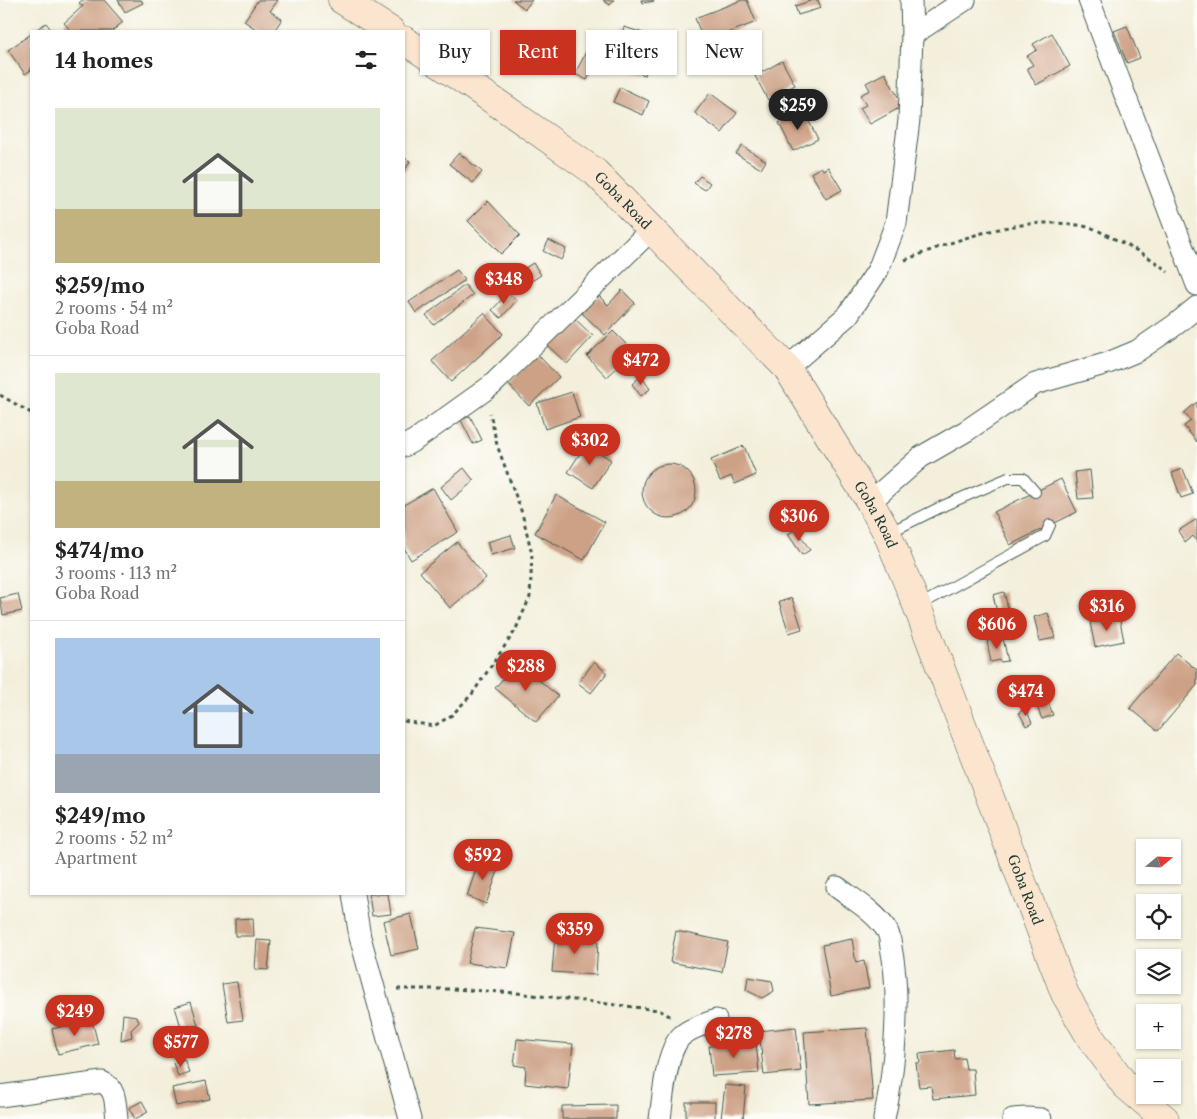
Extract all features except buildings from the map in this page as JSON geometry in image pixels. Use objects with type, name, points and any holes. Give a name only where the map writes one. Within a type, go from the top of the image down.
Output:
[{"type":"main road","points":[[342,0],[389,30]]},
{"type":"main road","name":"Goba Road","points":[[405,41],[595,172],[787,368],[870,502],[887,533],[917,606],[1065,994],[1090,1037],[1125,1085],[1165,1119]]},
{"type":"street","points":[[787,368],[848,315],[878,270],[896,223],[909,120],[912,35],[911,0]]},
{"type":"street","points":[[912,35],[965,0]]},
{"type":"street","points":[[1089,0],[1197,285]]},
{"type":"street","points":[[405,445],[492,385],[651,230]]},
{"type":"street","points":[[870,502],[921,457],[966,431],[1034,384],[1108,363],[1138,351],[1175,325],[1197,306]]},
{"type":"street","points":[[836,887],[877,917],[888,931],[896,982],[894,1041],[888,1102],[884,1119]]},
{"type":"street","points":[[353,895],[360,937],[410,1119]]},
{"type":"street","points":[[660,1119],[673,1048],[682,1034],[716,1020]]},
{"type":"street","points":[[0,1096],[102,1082],[109,1085],[114,1092],[117,1119]]},
{"type":"street","points":[[1014,1119],[1041,1119]]},
{"type":"lane","points":[[887,533],[1008,478],[1024,478],[1035,492]]},
{"type":"lane","points":[[917,606],[1045,536],[1050,526]]},
{"type":"path","points":[[878,270],[956,240],[999,228],[1052,223],[1090,227],[1152,259],[1175,278]]},
{"type":"path","points":[[405,721],[434,726],[452,715],[472,694],[515,631],[530,597],[532,554],[522,513],[497,445],[489,410],[492,385]]},
{"type":"path","points":[[0,395],[30,412]]},
{"type":"path","points":[[374,988],[452,989],[516,993],[659,1010],[691,1030]]}]
